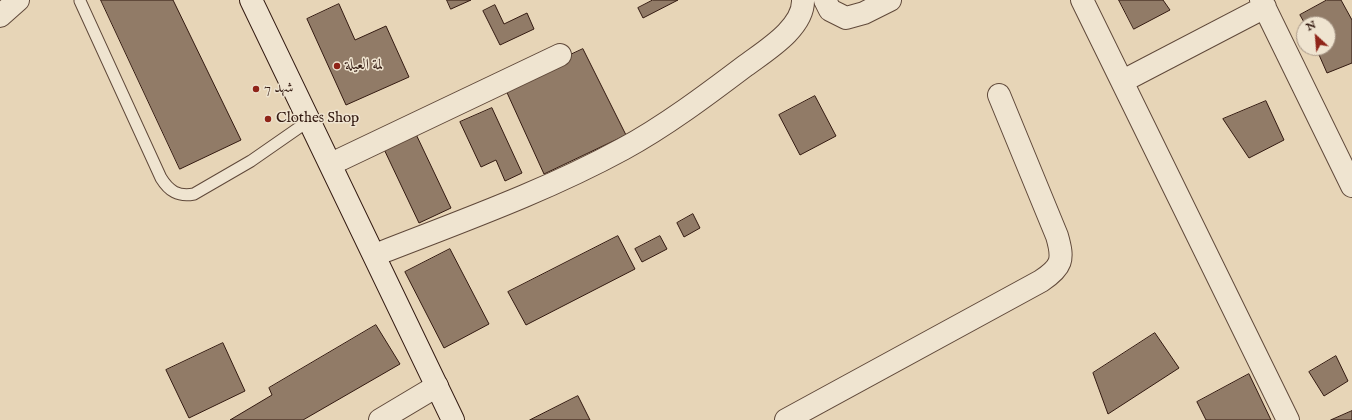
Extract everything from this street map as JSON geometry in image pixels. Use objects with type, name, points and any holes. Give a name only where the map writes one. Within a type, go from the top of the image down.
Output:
[{"type":"street","points":[[0,16],[18,0]]},
{"type":"street","points":[[251,0],[332,164],[454,420]]},
{"type":"street","points":[[375,255],[525,196],[624,149],[708,94],[778,42],[799,19],[803,6],[803,0]]},
{"type":"street","points":[[825,0],[830,10],[846,18],[864,13],[890,0]]},
{"type":"street","points":[[1082,0],[1288,420]]},
{"type":"street","points":[[1123,81],[1263,4],[1352,186]]},
{"type":"street","points":[[332,164],[560,55]]},
{"type":"street","points":[[786,420],[1041,281],[1054,273],[1059,266],[1061,257],[1057,236],[999,95]]},
{"type":"street","points":[[380,420],[437,386]]},
{"type":"lane","points":[[80,1],[161,178],[165,184],[177,194],[184,196],[194,194],[251,161],[310,120]]},
{"type":"building","points":[[101,0],[173,0],[241,140],[180,169]]},
{"type":"building","points":[[447,0],[471,0],[451,9]]},
{"type":"building","points":[[653,0],[678,0],[643,18],[638,8]]},
{"type":"building","points":[[1119,0],[1163,0],[1170,10],[1134,29]]},
{"type":"building","points":[[1327,0],[1341,0],[1352,20],[1352,63],[1327,73],[1320,56],[1336,56],[1336,16],[1300,15]]},
{"type":"building","points":[[339,4],[355,40],[386,26],[409,77],[346,105],[307,19]]},
{"type":"building","points":[[495,5],[504,24],[527,13],[534,29],[500,45],[483,11]]},
{"type":"building","points":[[583,49],[626,135],[544,174],[504,86]]},
{"type":"building","points":[[815,96],[836,136],[800,155],[779,115]]},
{"type":"building","points":[[1266,101],[1284,140],[1249,158],[1223,119]]},
{"type":"building","points":[[492,108],[522,173],[505,181],[496,160],[481,167],[460,122]]},
{"type":"building","points":[[414,130],[451,208],[419,223],[382,145]]},
{"type":"building","points":[[693,214],[700,228],[684,237],[677,223]]},
{"type":"building","points":[[618,236],[635,269],[526,325],[508,292]]},
{"type":"building","points":[[660,236],[667,249],[642,262],[635,249]]},
{"type":"building","points":[[450,249],[489,324],[444,348],[405,272]]},
{"type":"building","points":[[376,325],[400,364],[303,420],[230,420],[272,395],[269,388]]},
{"type":"building","points":[[1155,333],[1179,368],[1108,414],[1093,373]]},
{"type":"building","points":[[223,343],[245,391],[189,418],[166,370]]},
{"type":"building","points":[[1336,356],[1348,381],[1324,396],[1309,372]]},
{"type":"building","points":[[1249,374],[1271,420],[1206,420],[1197,402]]},
{"type":"building","points":[[578,396],[590,420],[530,420]]},
{"type":"building","points":[[1352,411],[1352,420],[1331,420]]},
{"type":"place","name":"لمة العيلة","points":[[337,66]]},
{"type":"place","name":"شهد 7","points":[[256,89]]},
{"type":"place","name":"Clothes Shop","points":[[268,119]]}]
